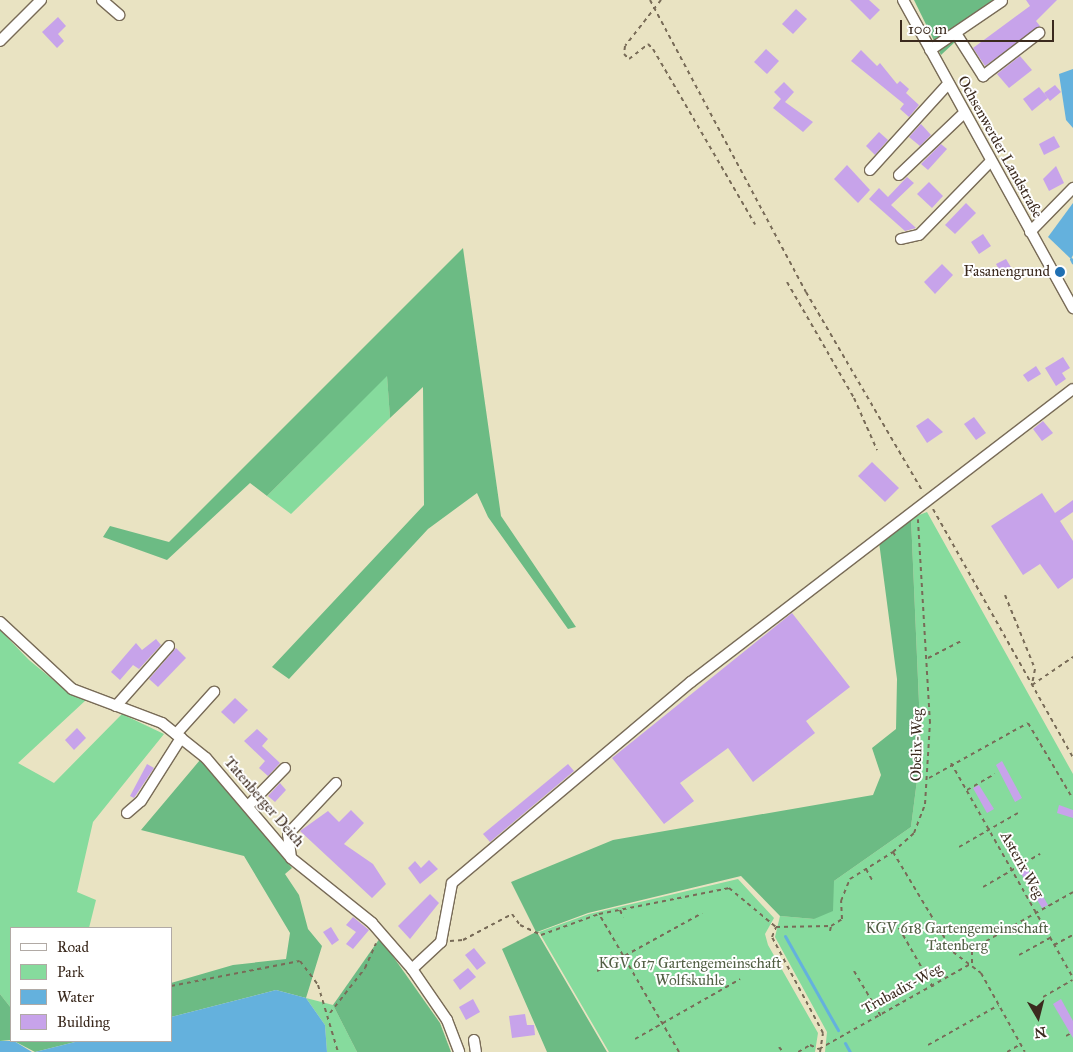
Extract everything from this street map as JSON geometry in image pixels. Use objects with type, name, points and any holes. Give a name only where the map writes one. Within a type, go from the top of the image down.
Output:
[{"type":"street","points":[[0,41],[41,0]]},
{"type":"street","points":[[102,0],[119,15]]},
{"type":"street","name":"Ochsenwerder Landstraße","points":[[903,0],[990,162],[1072,302]]},
{"type":"street","points":[[930,50],[957,35],[1002,1]]},
{"type":"street","points":[[957,35],[983,76],[1039,33]]},
{"type":"street","points":[[870,170],[948,84]]},
{"type":"street","points":[[899,174],[964,112]]},
{"type":"street","points":[[901,239],[919,236],[990,162]]},
{"type":"street","points":[[1030,232],[1073,188]]},
{"type":"street","points":[[412,968],[441,942],[452,883],[690,682],[929,502],[1073,389]]},
{"type":"street","name":"Tatenberger Deich","points":[[0,622],[72,689],[162,723],[206,758],[291,858],[372,923],[412,968],[447,1020],[459,1052]]},
{"type":"street","points":[[116,706],[169,646]]},
{"type":"street","points":[[127,813],[141,801],[178,736],[214,692]]},
{"type":"street","points":[[248,806],[285,768]]},
{"type":"street","points":[[291,858],[288,834],[336,783]]},
{"type":"street","points":[[474,1040],[476,1052]]},
{"type":"path","points":[[650,0],[806,292],[929,502],[1073,757]]},
{"type":"path","points":[[661,0],[625,46],[624,54],[629,59],[648,44],[653,49],[755,224]]},
{"type":"path","points":[[787,282],[854,398],[877,450]]},
{"type":"path","name":"Obelix-Weg","points":[[831,926],[842,919],[841,901],[850,879],[893,852],[914,833],[929,778],[928,658],[918,510]]},
{"type":"path","points":[[1005,596],[1035,669],[1032,685]]},
{"type":"path","points":[[928,658],[961,641]]},
{"type":"path","points":[[1032,685],[1073,658]]},
{"type":"path","points":[[929,778],[951,763],[1023,723],[1032,725],[1073,799]]},
{"type":"path","name":"Asterix Weg","points":[[951,763],[1073,979]]},
{"type":"path","points":[[967,790],[995,774]]},
{"type":"path","points":[[959,847],[1018,813]]},
{"type":"path","points":[[893,852],[953,952],[972,963],[999,1004],[1026,1052]]},
{"type":"path","points":[[983,886],[1040,854]]},
{"type":"path","points":[[866,869],[872,880]]},
{"type":"path","points":[[441,942],[464,940],[512,914],[520,925],[541,935],[600,914],[729,888],[776,927],[831,926],[830,931]]},
{"type":"path","points":[[972,963],[972,949],[1073,892]]},
{"type":"path","points":[[620,910],[623,917]]},
{"type":"path","points":[[597,971],[702,913]]},
{"type":"path","points":[[600,914],[678,1052]]},
{"type":"path","points":[[895,921],[934,989]]},
{"type":"path","points":[[776,927],[773,943],[823,1033],[820,1051],[810,1045],[798,1052]]},
{"type":"path","points":[[1054,945],[1073,935]]},
{"type":"path","points":[[1019,955],[1050,938]]},
{"type":"path","points":[[330,1014],[365,968],[373,948]]},
{"type":"path","points":[[172,986],[300,961],[318,985],[330,1014],[338,1052]]},
{"type":"path","name":"Trubadix-Weg","points":[[820,1051],[878,1015],[972,963]]},
{"type":"path","points":[[854,971],[878,1015],[882,1018]]},
{"type":"path","points":[[635,1039],[740,979]]},
{"type":"path","points":[[1043,997],[1073,979]]},
{"type":"path","points":[[928,1045],[999,1004]]},
{"type":"path","points":[[1066,1036],[1073,1032]]},
{"type":"path","points":[[1008,1052],[1021,1044]]},
{"type":"path","points":[[779,1047],[783,1052]]},
{"type":"green space","points":[[914,0],[1000,0],[941,55]]},
{"type":"green space","points":[[463,248],[501,516],[576,627],[568,629],[488,517],[477,493],[428,529],[289,679],[272,667],[424,505],[423,387],[390,418],[387,376],[267,496],[250,483],[167,560],[103,537],[110,526],[169,542]]},
{"type":"green space","points":[[387,375],[390,418],[291,514],[267,496]]},
{"type":"green space","name":"KGV 618 Gartengemeinschaft Tatenberg","points":[[927,512],[1073,774],[1073,1052],[825,1052],[827,1032],[775,937],[780,916],[814,919],[834,881],[911,827],[921,749],[911,518]]},
{"type":"green space","points":[[911,518],[921,749],[911,827],[834,881],[833,911],[814,919],[780,916],[741,876],[588,913],[537,932],[607,1052],[547,1052],[502,949],[536,932],[511,882],[613,840],[873,795],[881,775],[872,748],[896,729],[897,679],[879,542]]},
{"type":"green space","points":[[0,630],[29,660],[69,693],[86,700],[18,763],[54,783],[122,714],[164,734],[93,822],[77,892],[96,900],[89,927],[10,927],[10,1007],[0,994]]},
{"type":"green space","points":[[200,760],[292,868],[285,874],[299,895],[308,929],[322,946],[306,998],[276,990],[172,1017],[172,983],[233,965],[286,959],[290,933],[244,856],[141,830]]},
{"type":"green space","name":"KGV 617 Gartengemeinschaft Wolfskuhle","points":[[738,879],[774,918],[765,934],[768,945],[818,1033],[815,1052],[609,1052],[539,932],[589,914]]},
{"type":"green space","points":[[380,938],[440,1023],[451,1052],[357,1052],[333,1005]]},
{"type":"green space","points":[[0,994],[10,1007],[10,1040],[0,1041]]},
{"type":"green space","points":[[306,998],[333,1005],[357,1052],[327,1052],[325,1025]]},
{"type":"green space","points":[[16,1042],[75,1042],[35,1052]]},
{"type":"water","points":[[1073,69],[1073,128],[1066,120],[1059,74]]},
{"type":"water","points":[[1073,203],[1073,255],[1071,259],[1048,237]]},
{"type":"water","points":[[276,990],[306,998],[325,1025],[327,1052],[35,1052],[75,1042],[172,1042],[172,1017]]},
{"type":"water","points":[[0,1041],[10,1041],[16,1042],[32,1052],[0,1052]]},
{"type":"building","points":[[850,0],[869,0],[880,10],[870,20]]},
{"type":"building","points":[[1026,0],[1057,0],[1036,21],[1040,26],[985,66],[973,48],[1030,6]]},
{"type":"building","points":[[796,9],[807,19],[793,34],[782,24]]},
{"type":"building","points":[[58,17],[66,26],[58,34],[64,41],[57,48],[42,32]]},
{"type":"building","points":[[766,49],[779,61],[767,74],[754,62]]},
{"type":"building","points":[[861,50],[877,66],[880,63],[897,84],[900,81],[909,89],[906,93],[919,105],[909,117],[900,109],[904,104],[851,61]]},
{"type":"building","points":[[1020,56],[1032,70],[1009,88],[997,74]]},
{"type":"building","points":[[784,82],[794,92],[785,102],[813,122],[803,132],[773,108],[781,99],[774,92]]},
{"type":"building","points":[[1055,85],[1061,92],[1050,101],[1044,93]]},
{"type":"building","points":[[1039,87],[1048,98],[1032,111],[1023,99]]},
{"type":"building","points":[[921,124],[931,135],[920,146],[909,137]]},
{"type":"building","points":[[879,132],[888,140],[875,155],[866,146]]},
{"type":"building","points":[[1054,136],[1060,147],[1044,155],[1039,144]]},
{"type":"building","points":[[941,144],[947,149],[928,170],[921,164]]},
{"type":"building","points":[[847,165],[870,190],[858,203],[834,179]]},
{"type":"building","points":[[1056,166],[1064,183],[1049,191],[1043,179]]},
{"type":"building","points":[[907,177],[914,183],[891,205],[916,228],[905,231],[869,199],[879,188],[888,197]]},
{"type":"building","points":[[929,182],[943,196],[932,208],[917,194]]},
{"type":"building","points":[[966,203],[976,213],[955,234],[945,225]]},
{"type":"building","points":[[983,234],[991,246],[979,254],[971,242]]},
{"type":"building","points":[[1006,259],[1012,269],[1002,275],[996,264]]},
{"type":"building","points":[[942,264],[953,275],[935,294],[924,282]]},
{"type":"building","points":[[1063,357],[1070,368],[1062,373],[1066,379],[1056,386],[1045,368]]},
{"type":"building","points":[[1036,366],[1041,374],[1028,382],[1023,375]]},
{"type":"building","points":[[974,417],[986,433],[976,440],[964,424]]},
{"type":"building","points":[[928,418],[943,432],[927,443],[916,426]]},
{"type":"building","points":[[1043,421],[1053,433],[1042,441],[1033,429]]},
{"type":"building","points":[[872,462],[899,488],[885,502],[858,476]]},
{"type":"building","points":[[1042,493],[1055,513],[1073,500],[1073,512],[1060,521],[1073,541],[1073,578],[1058,589],[1040,564],[1023,575],[991,526]]},
{"type":"building","points":[[792,613],[850,687],[806,721],[815,733],[753,782],[728,748],[680,783],[694,801],[664,824],[612,758]]},
{"type":"building","points":[[156,639],[161,645],[139,669],[133,665],[120,680],[111,672],[136,643],[142,650]]},
{"type":"building","points":[[176,648],[186,658],[158,687],[149,679]]},
{"type":"building","points":[[235,698],[248,710],[234,724],[221,712]]},
{"type":"building","points":[[77,728],[86,738],[74,750],[65,740]]},
{"type":"building","points":[[257,729],[268,739],[262,746],[280,763],[268,776],[259,768],[265,761],[244,741]]},
{"type":"building","points":[[1002,761],[1022,798],[1015,802],[996,765]]},
{"type":"building","points":[[147,764],[154,768],[134,798],[130,796]]},
{"type":"building","points":[[568,764],[574,771],[490,842],[483,834]]},
{"type":"building","points":[[280,783],[286,790],[275,802],[268,796]]},
{"type":"building","points":[[979,785],[994,809],[987,813],[973,788]]},
{"type":"building","points":[[1059,805],[1073,810],[1073,818],[1057,813]]},
{"type":"building","points":[[351,810],[364,823],[344,844],[373,864],[386,884],[372,898],[300,831],[328,811],[339,822]]},
{"type":"building","points":[[429,860],[438,869],[420,884],[408,868],[415,861],[421,868]]},
{"type":"building","points":[[1027,868],[1048,905],[1042,908],[1020,872]]},
{"type":"building","points":[[430,894],[439,903],[410,939],[398,926]]},
{"type":"building","points":[[353,917],[369,930],[353,949],[346,944],[356,932],[346,925]]},
{"type":"building","points":[[331,927],[339,940],[332,945],[323,932]]},
{"type":"building","points":[[474,948],[486,963],[477,970],[465,955]]},
{"type":"building","points":[[468,968],[476,977],[460,990],[453,980]]},
{"type":"building","points":[[473,999],[480,1012],[466,1020],[459,1007]]},
{"type":"building","points":[[1061,999],[1073,1021],[1073,1038],[1053,1004]]},
{"type":"building","points":[[525,1014],[527,1025],[534,1025],[535,1035],[512,1038],[509,1016]]},
{"type":"waterway","points":[[1071,259],[1073,263]]},
{"type":"waterway","points":[[785,936],[838,1030]]},
{"type":"waterway","points":[[845,1043],[850,1052]]},
{"type":"place","name":"Fasanengrund","points":[[1060,272]]}]
